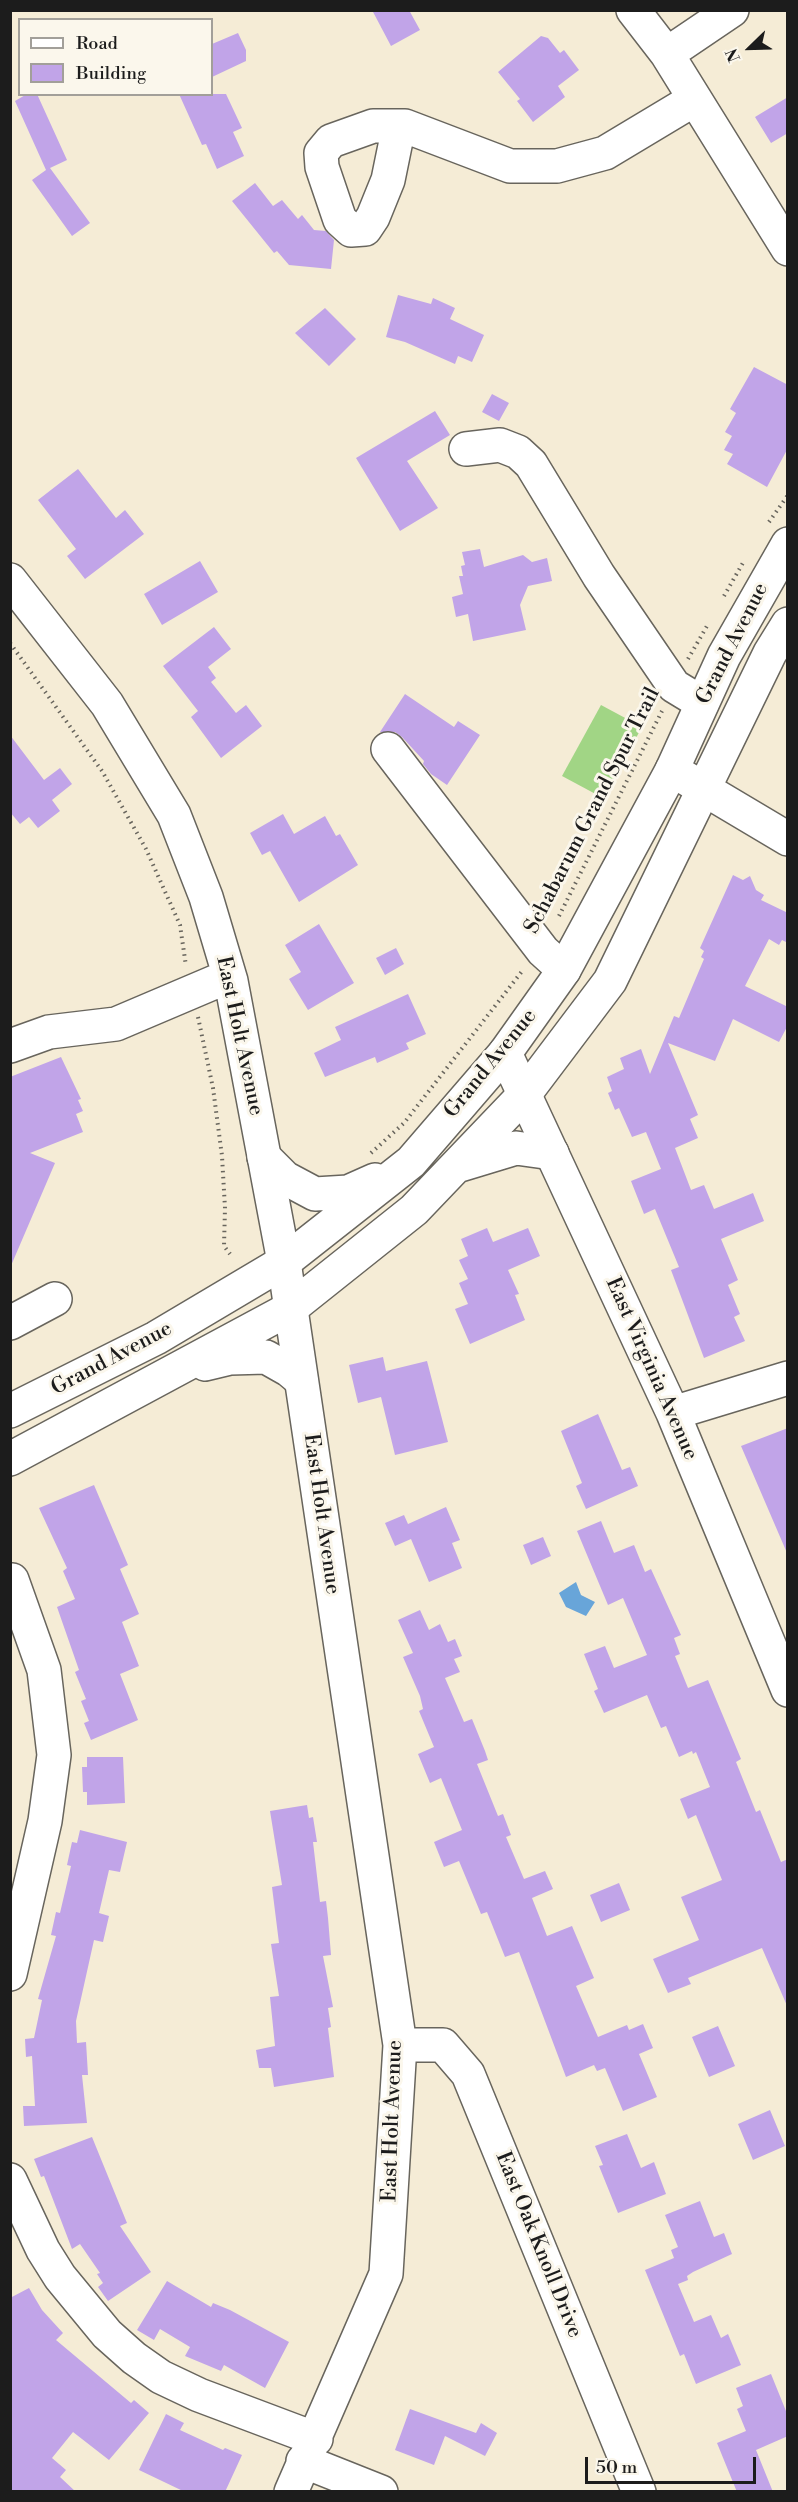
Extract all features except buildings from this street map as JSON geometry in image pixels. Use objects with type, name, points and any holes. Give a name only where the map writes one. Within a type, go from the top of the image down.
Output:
[{"type":"street","points":[[633,10],[667,54],[788,249]]},
{"type":"street","points":[[667,54],[732,10]]},
{"type":"street","points":[[399,126],[510,166],[557,166],[605,153],[695,99]]},
{"type":"street","points":[[466,449],[500,445],[518,452],[531,464],[599,576],[674,686],[702,703]]},
{"type":"street","name":"Grand Avenue","points":[[12,1407],[156,1338],[284,1262],[402,1169],[505,1053],[564,970],[672,770],[777,536]]},
{"type":"street","name":"East Holt Avenue","points":[[10,580],[107,704],[174,815],[206,897],[229,976],[284,1262],[399,2045],[386,2274],[303,2474]]},
{"type":"street","name":"Grand Avenue","points":[[10,1459],[180,1370],[291,1308],[414,1210],[524,1095],[610,981],[706,789],[770,653],[788,624]]},
{"type":"street","points":[[388,749],[540,947],[564,970]]},
{"type":"street","points":[[672,770],[788,839]]},
{"type":"street","points":[[10,1046],[49,1032],[116,1024],[229,976]]},
{"type":"street","name":"East Virginia Avenue","points":[[505,1053],[673,1413],[788,1690]]},
{"type":"street","points":[[455,1167],[516,1148],[552,1153]]},
{"type":"street","points":[[264,1158],[285,1178],[315,1194],[348,1192],[402,1169]]},
{"type":"street","points":[[10,1323],[55,1299]]},
{"type":"street","points":[[180,1370],[230,1358],[267,1357],[290,1370],[301,1380]]},
{"type":"street","points":[[673,1413],[788,1378]]},
{"type":"street","points":[[10,1974],[45,1821],[54,1755],[44,1670],[12,1580]]},
{"type":"street","name":"East Oak Knoll Drive","points":[[399,2045],[442,2045],[468,2074],[639,2492]]},
{"type":"street","points":[[10,2180],[27,2218],[60,2277],[107,2334],[134,2358],[161,2377],[199,2395],[303,2474],[380,2491]]},
{"type":"path","points":[[777,536],[788,495]]},
{"type":"path","points":[[718,605],[746,557]]},
{"type":"path","name":"Schabarum Grand Spur Trail","points":[[362,1161],[404,1123],[540,947],[558,917],[674,686],[708,624]]},
{"type":"path","points":[[10,644],[102,771],[146,849],[180,925],[181,950],[193,992],[213,1088],[225,1208],[224,1246],[230,1254]]},
{"type":"green space","points":[[601,705],[642,727],[603,798],[562,776]]},
{"type":"water","points":[[576,1582],[581,1595],[595,1602],[586,1616],[566,1607],[559,1593]]}]
